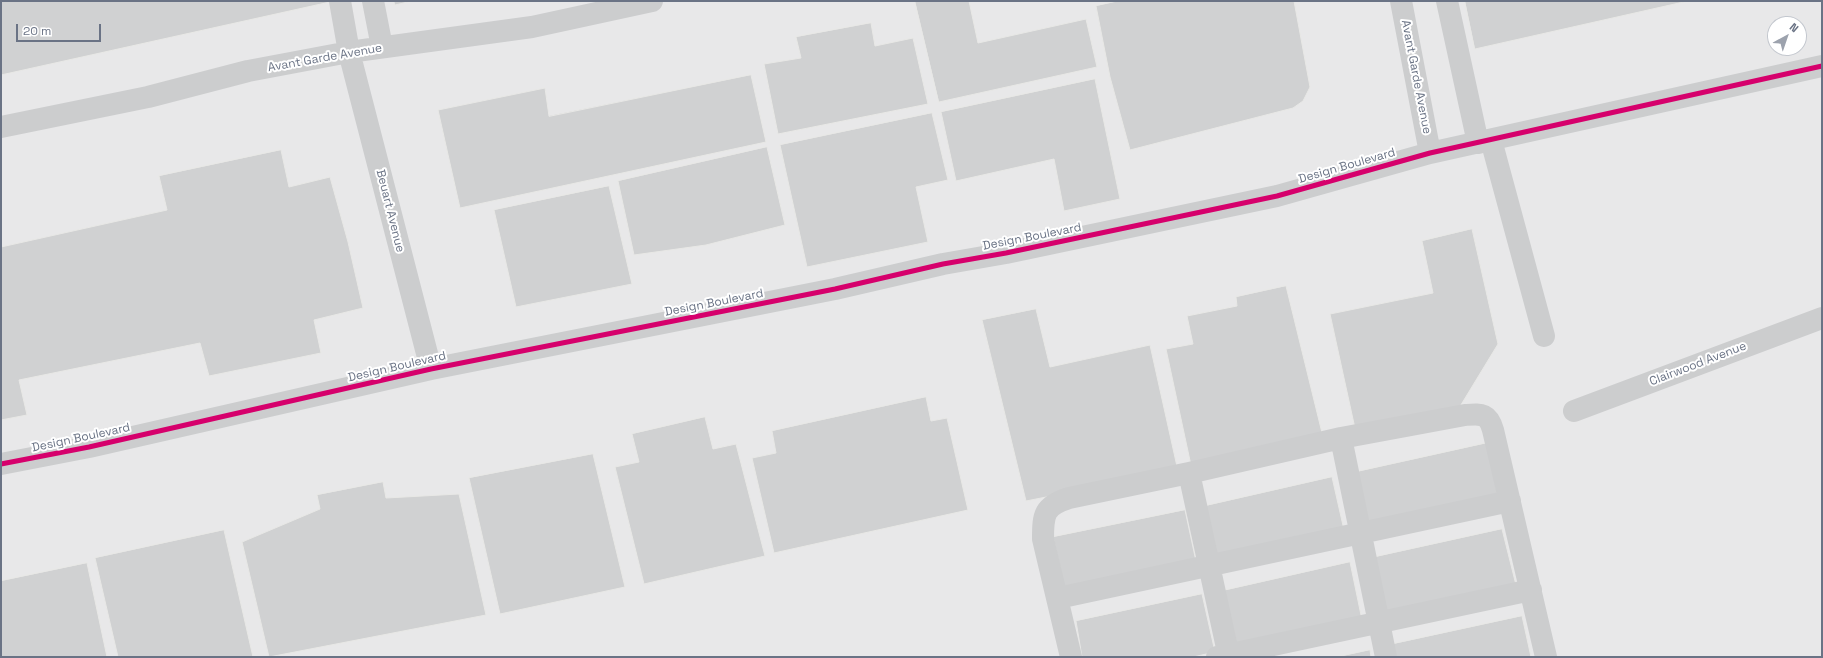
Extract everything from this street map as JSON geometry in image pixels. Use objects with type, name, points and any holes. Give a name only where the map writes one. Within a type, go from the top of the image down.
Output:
[{"type":"street","name":"Beuart Avenue","points":[[340,1],[350,52],[431,370]]},
{"type":"street","points":[[373,1],[382,47]]},
{"type":"street","name":"Avant Garde Avenue","points":[[1,127],[148,97],[248,72],[350,52],[532,27],[652,1]]},
{"type":"street","name":"Avant Garde Avenue","points":[[1401,1],[1430,153]]},
{"type":"street","points":[[1447,1],[1484,141],[1544,336]]},
{"type":"street","name":"Design Boulevard","points":[[1,464],[89,447],[431,370],[835,289],[943,264],[1006,253],[1269,198],[1430,153],[1822,66]]},
{"type":"street","name":"Clairwood Avenue","points":[[1574,411],[1822,318]]},
{"type":"street","points":[[1071,657],[1043,539],[1043,521],[1047,510],[1055,502],[1341,438],[1465,415],[1481,414],[1490,420],[1546,657]]},
{"type":"street","points":[[1341,438],[1386,657]]},
{"type":"street","points":[[1189,473],[1209,566],[1225,656],[1380,624],[1531,590]]},
{"type":"street","points":[[1058,598],[1510,501]]},
{"type":"shaded area","points":[[1,1],[1822,1],[1822,657],[1,657]]},
{"type":"building","points":[[1,1],[330,1],[330,2],[1,75]]},
{"type":"building","points":[[394,1],[412,1],[395,5]]},
{"type":"building","points":[[915,1],[969,1],[978,43],[1086,19],[1097,67],[939,102]]},
{"type":"building","points":[[1118,1],[1294,1],[1310,87],[1303,101],[1293,108],[1130,150],[1110,77],[1096,6]]},
{"type":"building","points":[[1465,1],[1688,1],[1475,49]]},
{"type":"building","points":[[871,23],[875,46],[913,38],[928,104],[778,134],[764,64],[801,58],[796,37]]},
{"type":"building","points":[[751,75],[766,142],[460,208],[438,110],[545,88],[549,116]]},
{"type":"building","points":[[1095,79],[1120,199],[1064,211],[1054,159],[956,181],[941,112]]},
{"type":"building","points":[[932,113],[948,180],[916,187],[928,242],[807,267],[780,145]]},
{"type":"building","points":[[767,147],[785,225],[706,245],[634,255],[618,181]]},
{"type":"building","points":[[281,150],[289,187],[330,177],[348,242],[363,308],[314,320],[321,353],[209,376],[200,343],[19,380],[27,415],[1,420],[1,247],[167,210],[159,176]]},
{"type":"building","points":[[609,186],[632,284],[516,307],[494,210]]},
{"type":"building","points":[[1472,229],[1498,344],[1456,413],[1356,433],[1330,314],[1433,293],[1422,241]]},
{"type":"building","points":[[1286,286],[1324,441],[1192,470],[1166,349],[1193,344],[1187,316],[1237,306],[1236,297]]},
{"type":"building","points":[[1036,309],[1050,367],[1150,345],[1178,471],[1026,501],[982,320]]},
{"type":"building","points":[[926,397],[931,421],[947,418],[968,510],[774,553],[752,458],[776,453],[772,431]]},
{"type":"building","points":[[705,417],[713,449],[736,444],[765,556],[644,584],[615,467],[639,462],[632,434]]},
{"type":"building","points":[[1487,443],[1499,501],[1367,529],[1356,472]]},
{"type":"building","points":[[593,454],[625,587],[500,614],[469,478]]},
{"type":"building","points":[[1332,477],[1344,530],[1216,561],[1205,506]]},
{"type":"building","points":[[383,482],[386,498],[459,494],[486,615],[269,657],[242,542],[320,509],[317,495]]},
{"type":"building","points":[[1185,510],[1197,566],[1066,594],[1053,537]]},
{"type":"building","points":[[1502,529],[1517,589],[1387,619],[1375,557]]},
{"type":"building","points":[[224,530],[253,657],[118,657],[95,558]]},
{"type":"building","points":[[1350,562],[1362,620],[1233,647],[1222,591]]},
{"type":"building","points":[[87,563],[107,657],[1,657],[1,581]]},
{"type":"building","points":[[1202,594],[1215,652],[1193,657],[1082,657],[1076,621]]},
{"type":"building","points":[[1522,616],[1531,657],[1396,657],[1393,644]]},
{"type":"building","points":[[1370,650],[1371,657],[1337,657]]},
{"type":"cycle path","points":[[1,464],[89,447],[431,369],[835,289],[943,264],[1006,253],[1277,196],[1430,153],[1822,66]]}]
